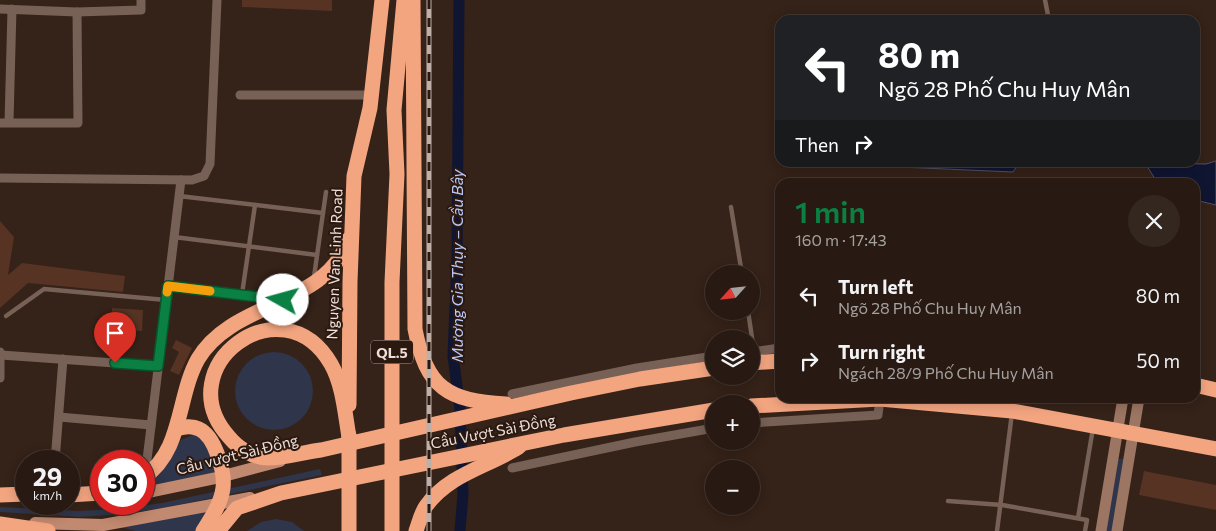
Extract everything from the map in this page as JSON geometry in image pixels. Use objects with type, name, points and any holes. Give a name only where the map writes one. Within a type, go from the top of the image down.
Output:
[{"type":"highway","name":"Nguyen Van Linh Road","points":[[349,531],[350,282],[354,176],[372,95],[382,0]]},
{"type":"highway","name":"QL.5","points":[[392,531],[392,282],[397,174],[394,110],[404,0]]},
{"type":"highway","points":[[413,0],[415,329],[419,354],[431,376],[446,391],[465,399],[525,405]]},
{"type":"highway","points":[[155,467],[176,429],[188,383],[198,359],[212,340],[236,322],[313,284],[339,259],[349,241],[353,200]]},
{"type":"highway","name":"Cầu Vượt Sài Đồng","points":[[349,437],[339,385],[331,364],[318,345],[297,334],[276,329],[255,332],[238,340],[224,355],[215,372],[211,394],[214,415],[223,431],[235,444],[250,453],[268,458],[321,450],[640,379],[705,369]]},
{"type":"highway","points":[[760,357],[775,360]]},
{"type":"highway","points":[[1200,386],[1216,390]]},
{"type":"highway","points":[[760,405],[804,403]]},
{"type":"highway","points":[[924,403],[1012,411],[1216,449]]},
{"type":"highway","name":"Cầu Vượt Sài Đồng","points":[[218,531],[237,508],[281,493],[527,442],[645,420],[705,411]]},
{"type":"highway","points":[[176,429],[188,426],[201,429],[212,444],[224,472],[223,489],[218,507],[203,531]]},
{"type":"highway","points":[[416,531],[425,507],[442,488],[466,472],[499,460],[527,442]]},
{"type":"highway","points":[[344,531],[350,486]]},
{"type":"highway","points":[[0,496],[15,496]]},
{"type":"highway","points":[[0,523],[48,531]]},
{"type":"main road","name":"Cầu vượt Sài Đồng","points":[[155,491],[216,478],[321,450]]},
{"type":"main road","points":[[0,523],[103,525],[281,493]]},
{"type":"street","points":[[0,9],[77,12],[141,10],[141,0]]},
{"type":"street","points":[[0,178],[192,180],[204,176],[210,164],[218,0]]},
{"type":"street","points":[[12,9],[4,122],[78,123],[77,12]]},
{"type":"street","points":[[240,95],[372,95]]},
{"type":"street","points":[[148,450],[180,180]]},
{"type":"street","points":[[168,286],[283,300]]},
{"type":"street","points":[[760,353],[775,349]]},
{"type":"street","points":[[0,378],[1,354],[158,366]]},
{"type":"street","points":[[512,394],[637,368],[705,357]]},
{"type":"street","points":[[56,450],[63,359]]},
{"type":"street","points":[[760,422],[878,415],[880,403]]},
{"type":"street","points":[[1101,531],[1122,403]]},
{"type":"street","points":[[1117,531],[1138,403]]},
{"type":"street","points":[[59,417],[151,425]]},
{"type":"street","points":[[512,468],[705,430]]},
{"type":"lane","points":[[1046,0],[1048,15]]},
{"type":"lane","points":[[313,284],[326,192]]},
{"type":"lane","points":[[179,196],[323,213]]},
{"type":"lane","points":[[242,294],[255,205]]},
{"type":"lane","points":[[731,206],[741,265]]},
{"type":"lane","points":[[174,237],[317,255]]},
{"type":"lane","points":[[6,316],[44,290],[166,300]]},
{"type":"lane","points":[[997,531],[1002,505],[1012,411]]},
{"type":"lane","points":[[1078,518],[1093,427]]},
{"type":"lane","points":[[948,501],[1002,505],[1078,518],[1087,520],[1085,531]]},
{"type":"shaded area","points":[[1216,161],[1216,205],[1200,201],[1200,178],[1154,178],[1148,167],[1200,167],[1200,164]]},
{"type":"shaded area","points":[[900,167],[1016,167],[1013,172]]},
{"type":"shaded area","points":[[274,352],[289,355],[302,363],[310,376],[313,391],[310,406],[302,419],[289,427],[274,430],[259,427],[246,419],[238,406],[235,391],[238,376],[246,363],[259,355]]},
{"type":"shaded area","points":[[195,434],[202,436],[225,478],[155,492],[155,475],[163,468],[181,440]]},
{"type":"shaded area","points":[[1118,459],[1124,459],[1113,531],[1105,531]]},
{"type":"shaded area","points":[[320,469],[322,475],[155,509],[155,504]]},
{"type":"shaded area","points":[[0,507],[15,508],[15,513],[0,512]]},
{"type":"shaded area","points":[[214,509],[200,531],[136,531],[115,526]]},
{"type":"shaded area","points":[[90,510],[90,515],[107,515],[79,517],[47,515],[80,515],[80,511]]},
{"type":"shaded area","points":[[276,519],[292,522],[304,531],[247,531],[261,522]]},
{"type":"building","points":[[242,0],[332,0],[332,11],[242,7]]},
{"type":"building","points":[[0,221],[14,237],[8,275],[22,263],[125,276],[123,292],[28,283],[0,308]]},
{"type":"building","points":[[112,308],[143,310],[142,331],[111,329]]},
{"type":"building","points":[[176,340],[192,348],[179,375],[170,371],[179,352],[172,348]]},
{"type":"building","points":[[1144,471],[1216,485],[1216,510],[1139,495]]},
{"type":"waterway","name":"Mương Gia Thụy – Cầu Bây","points":[[459,0],[457,261],[453,356],[460,409],[463,494],[460,531]]},
{"type":"railway","points":[[429,0],[429,531]]},
{"type":"slow traffic","points":[[167,292],[168,286],[210,291]]},
{"type":"route","points":[[115,363],[158,366],[168,286],[283,300]]}]
